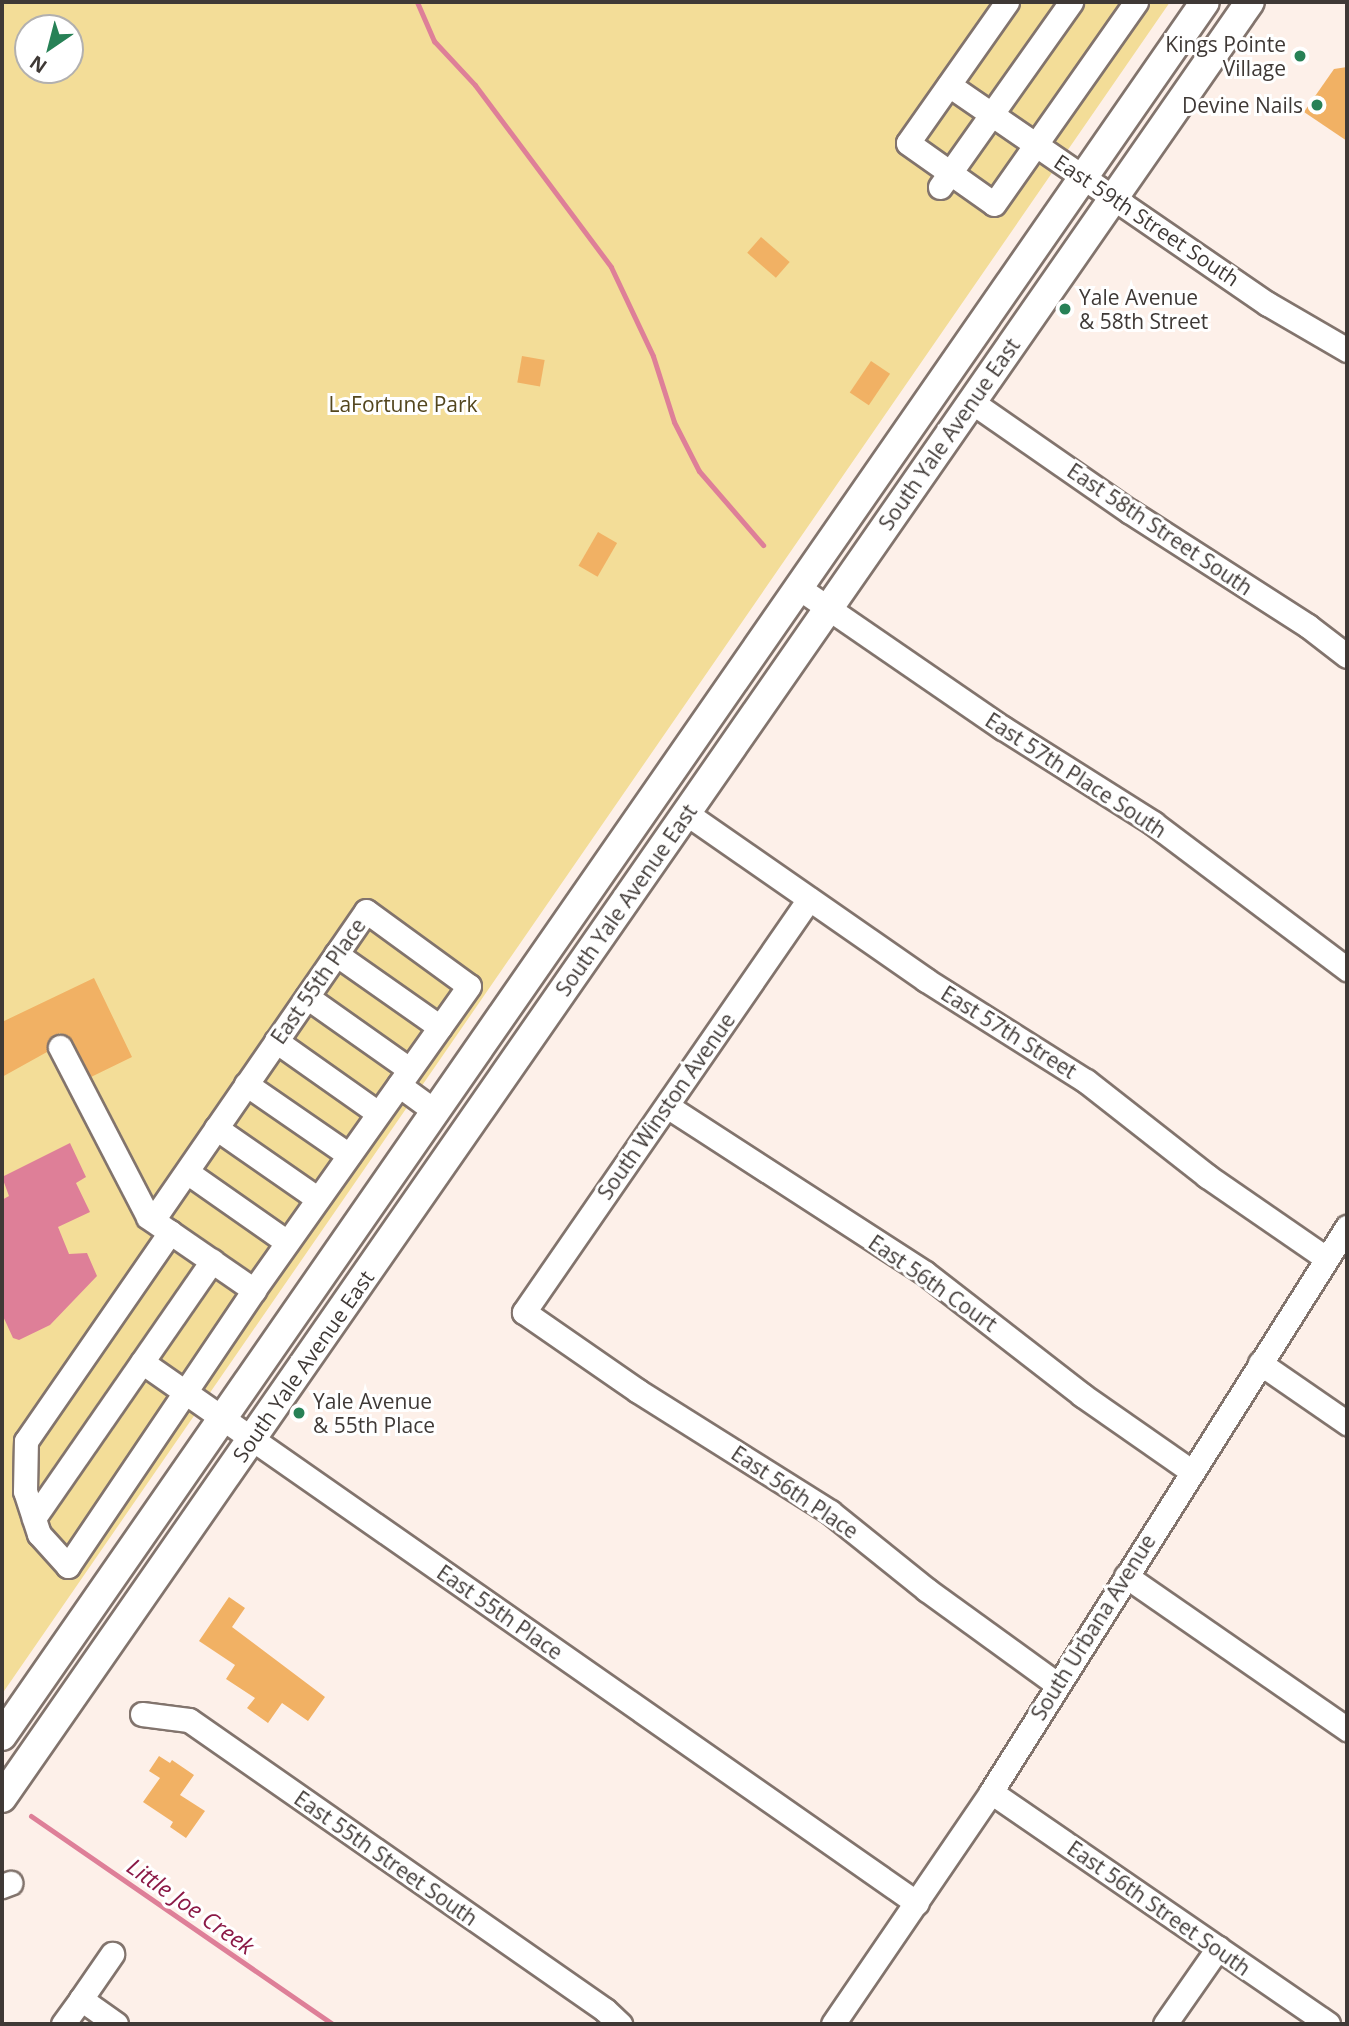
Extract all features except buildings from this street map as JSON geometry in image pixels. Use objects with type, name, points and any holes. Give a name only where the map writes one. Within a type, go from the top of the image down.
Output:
[{"type":"main road","name":"South Yale Avenue East","points":[[2,1736],[1205,2]]},
{"type":"main road","name":"South Yale Avenue East","points":[[2,1798],[1250,2]]},
{"type":"street","points":[[1007,2],[908,144],[945,180],[994,204],[1136,2]]},
{"type":"street","points":[[945,180],[1071,2]]},
{"type":"street","name":"East 59th Street South","points":[[949,85],[1268,304],[1347,350]]},
{"type":"street","name":"East 58th Street South","points":[[972,402],[1129,511],[1308,626],[1347,656]]},
{"type":"street","name":"East 57th Place South","points":[[799,588],[1003,728],[1153,823],[1347,969]]},
{"type":"street","name":"East 57th Street","points":[[686,813],[926,980],[1086,1081],[1207,1176],[1326,1258]]},
{"type":"street","name":"South Winston Avenue","points":[[523,1312],[809,899]]},
{"type":"street","name":"East 55th Place","points":[[366,911],[468,986],[183,1392],[68,1566],[40,1534],[34,1518],[25,1491],[26,1441],[162,1226],[187,1172],[336,954],[366,911]]},
{"type":"street","points":[[336,954],[440,1027]]},
{"type":"street","points":[[307,997],[404,1077],[436,1112]]},
{"type":"street","points":[[276,1041],[379,1113]]},
{"type":"street","points":[[60,1047],[148,1217],[254,1290]]},
{"type":"street","points":[[247,1084],[349,1155]]},
{"type":"street","name":"East 56th Court","points":[[667,1105],[925,1273],[1082,1395],[1191,1471]]},
{"type":"street","points":[[216,1128],[318,1199]]},
{"type":"street","points":[[187,1172],[287,1242]]},
{"type":"street","name":"South Urbana Avenue","points":[[833,2024],[990,1792],[1347,1227]]},
{"type":"street","points":[[34,1518],[212,1261]]},
{"type":"street","name":"East 56th Place","points":[[523,1312],[638,1391],[830,1512],[927,1590],[1057,1684]]},
{"type":"street","points":[[142,1362],[183,1392]]},
{"type":"street","points":[[1260,1363],[1347,1423]]},
{"type":"street","name":"East 55th Place","points":[[183,1392],[917,1903]]},
{"type":"street","points":[[1126,1576],[1347,1729]]},
{"type":"street","name":"East 55th Street South","points":[[142,1714],[189,1720],[605,2010],[620,2024]]},
{"type":"street","name":"East 56th Street South","points":[[990,1792],[1328,2024]]},
{"type":"street","points":[[1164,2024],[1217,1948]]},
{"type":"street","points":[[63,2024],[112,1954]]},
{"type":"street","points":[[80,1999],[116,2024]]},
{"type":"green space","name":"LaFortune Park","points":[[2,2],[1170,2],[2,1694]]},
{"type":"shaded area","points":[[70,1143],[86,1177],[76,1183],[90,1212],[58,1227],[69,1254],[87,1253],[97,1276],[50,1325],[19,1340],[13,1338],[2,1314],[2,1200],[9,1196],[2,1177]]},
{"type":"waterway","points":[[417,2],[434,41],[475,85],[611,267],[653,356],[674,422],[699,471],[763,545]]},
{"type":"waterway","name":"Little Joe Creek","points":[[31,1816],[332,2024]]},
{"type":"place","name":"Kings Pointe Village","points":[[1300,56]]},
{"type":"place","name":"Devine Nails","points":[[1317,105]]},
{"type":"place","name":"Yale Avenue & 58th Street","points":[[1065,309]]},
{"type":"place","name":"Yale Avenue & 55th Place","points":[[299,1413]]}]
